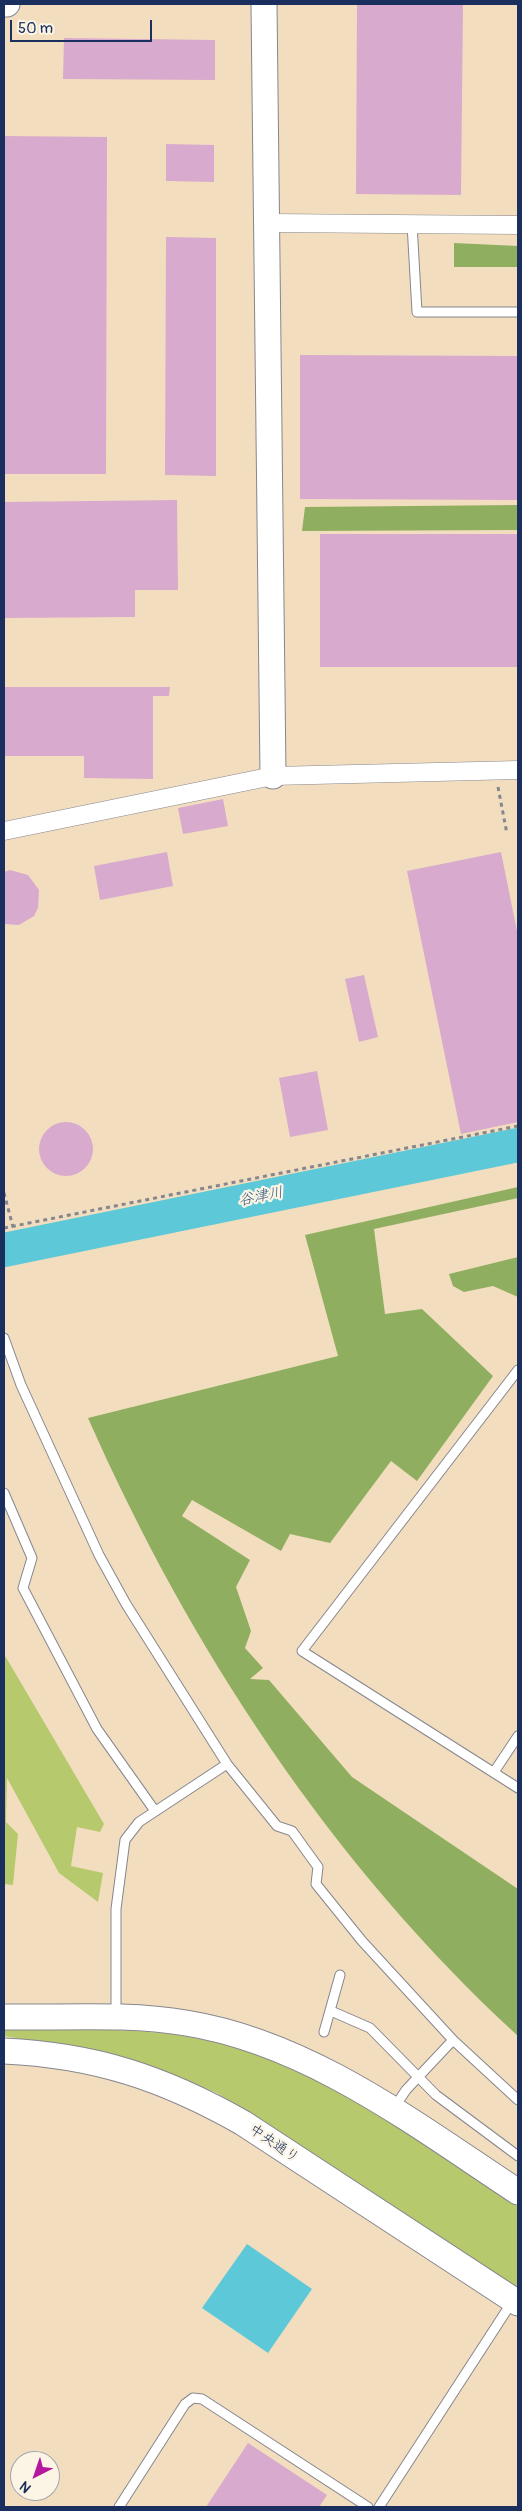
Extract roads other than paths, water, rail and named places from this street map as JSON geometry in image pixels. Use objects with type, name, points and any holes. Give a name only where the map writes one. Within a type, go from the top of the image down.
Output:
[{"type":"street","points":[[264,4],[273,776]]},
{"type":"street","points":[[268,223],[518,225]]},
{"type":"street","points":[[4,831],[273,776],[518,770]]},
{"type":"street","points":[[4,2017],[116,2018],[187,2023],[251,2038],[314,2065],[393,2110],[518,2192]]},
{"type":"street","name":"中央通り","points":[[4,2051],[37,2052],[117,2067],[167,2084],[211,2104],[516,2301]]},
{"type":"lane","points":[[412,224],[417,312],[518,312]]},
{"type":"lane","points":[[4,1338],[22,1385],[100,1555],[126,1604],[227,1764],[277,1826],[292,1831],[318,1867],[316,1884],[362,1941],[453,2040],[518,2100]]},
{"type":"lane","points":[[518,1371],[302,1651],[518,1788]]},
{"type":"lane","points":[[4,1493],[32,1558],[23,1588],[97,1729],[155,1811]]},
{"type":"lane","points":[[494,1772],[518,1736]]},
{"type":"lane","points":[[116,2018],[116,1909],[126,1840],[139,1822],[227,1764]]},
{"type":"lane","points":[[324,2032],[340,1975]]},
{"type":"lane","points":[[331,2011],[370,2028],[436,2095],[518,2156]]},
{"type":"lane","points":[[393,2110],[406,2090],[453,2040]]},
{"type":"lane","points":[[379,2507],[516,2301]]},
{"type":"lane","points":[[118,2507],[185,2404],[193,2398],[202,2399],[368,2507]]},
{"type":"water","points":[[247,2244],[312,2289],[268,2353],[202,2308]]},
{"type":"waterway","name":"谷津川","points":[[4,1250],[518,1145]]}]
